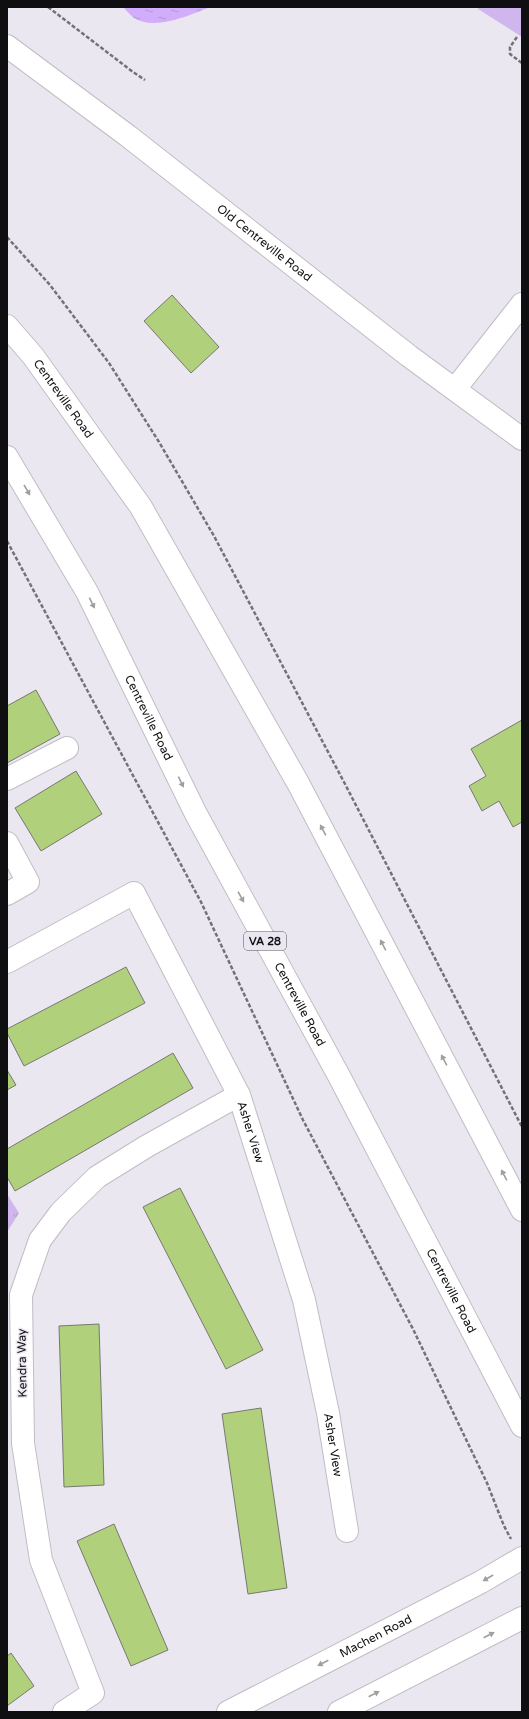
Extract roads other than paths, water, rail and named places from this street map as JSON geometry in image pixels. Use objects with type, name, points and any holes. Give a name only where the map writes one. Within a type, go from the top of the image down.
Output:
[{"type":"main road","name":"Old Centreville Road","points":[[7,46],[128,136],[409,356],[522,439]]},
{"type":"main road","points":[[455,390],[522,304]]},
{"type":"main road","name":"Centreville Road","points":[[7,326],[33,356],[141,507],[298,783],[522,1210]]},
{"type":"main road","name":"Centreville Road","points":[[7,457],[87,592],[196,814],[339,1076],[522,1426]]},
{"type":"main road","points":[[7,778],[67,748]]},
{"type":"main road","points":[[7,843],[28,882],[7,894]]},
{"type":"main road","name":"Asher View","points":[[7,962],[134,893],[239,1095],[304,1300],[328,1413],[347,1531]]},
{"type":"main road","name":"Kendra Way","points":[[64,1712],[93,1693],[41,1560],[23,1443],[21,1295],[40,1240],[61,1212],[97,1177],[147,1146],[239,1095]]},
{"type":"main road","name":"Machen Road","points":[[228,1712],[481,1582],[522,1558]]},
{"type":"main road","points":[[339,1712],[522,1618]]},
{"type":"water","points":[[123,7],[210,7],[183,17],[152,23],[142,22],[134,18]]}]
